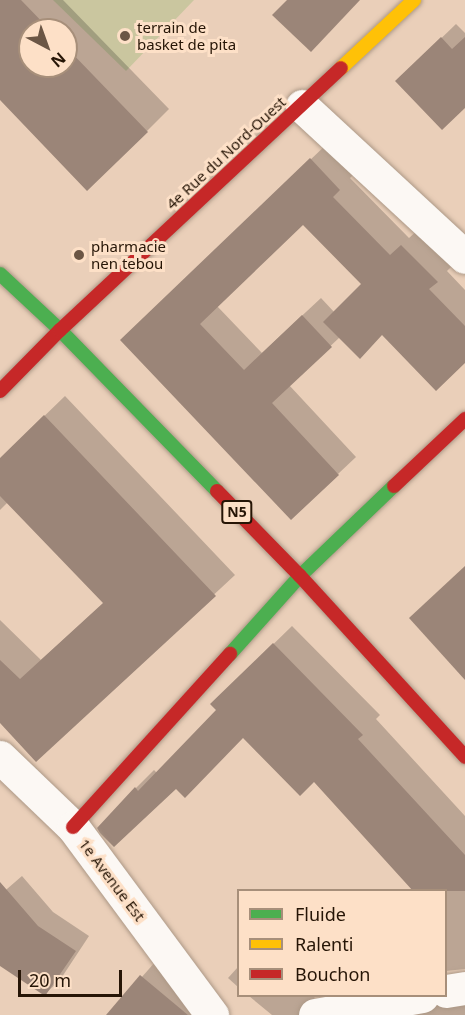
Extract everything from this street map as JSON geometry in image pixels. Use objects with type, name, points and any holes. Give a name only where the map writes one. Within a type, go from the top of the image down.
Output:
[{"type":"main road","name":"4e Rue du Nord-Ouest","points":[[0,391],[60,330],[302,106],[406,2]]},
{"type":"main road","name":"N5","points":[[0,274],[60,330],[300,576],[465,757]]},
{"type":"main road","points":[[73,827],[300,576],[465,419]]},
{"type":"street","points":[[302,106],[465,257]]},
{"type":"street","name":"1e Avenue Est","points":[[0,757],[73,827],[212,1015]]},
{"type":"street","points":[[447,991],[465,988]]},
{"type":"street","points":[[315,1015],[416,997]]},
{"type":"shaded area","name":"terrain de basket de pita","points":[[53,0],[194,0],[126,71],[78,24],[78,18],[72,18]]},
{"type":"building","points":[[0,0],[21,0],[38,18],[18,18],[18,78],[78,78],[78,59],[148,132],[87,191],[0,100]]},
{"type":"building","points":[[287,0],[360,0],[311,52],[272,15]]},
{"type":"building","points":[[441,37],[452,49],[465,37],[465,108],[442,130],[395,81]]},
{"type":"building","points":[[310,158],[340,190],[333,197],[390,255],[401,245],[438,282],[429,289],[465,326],[465,363],[436,391],[382,335],[360,359],[323,322],[361,284],[303,225],[200,324],[244,370],[302,315],[332,347],[272,403],[339,475],[291,520],[120,340]]},
{"type":"building","points":[[44,415],[216,596],[36,762],[0,723],[0,660],[20,679],[103,603],[0,496],[0,458]]},
{"type":"building","points":[[465,566],[465,680],[409,618]]},
{"type":"building","points":[[273,643],[363,735],[358,739],[465,855],[465,891],[411,889],[314,782],[300,796],[243,738],[185,798],[176,789],[114,847],[97,828],[135,787],[138,791],[216,710],[210,704]]},
{"type":"building","points":[[0,882],[38,926],[76,951],[45,996],[0,966]]},
{"type":"building","points":[[140,975],[188,1015],[106,1015]]},
{"type":"traffic: fast","points":[[0,274],[60,330],[217,491]]},
{"type":"traffic: fast","points":[[230,654],[300,576],[394,486]]},
{"type":"traffic: slow","points":[[341,68],[414,0]]},
{"type":"traffic: jam","points":[[0,391],[60,330],[341,68]]},
{"type":"traffic: jam","points":[[394,486],[465,419]]},
{"type":"traffic: jam","points":[[217,491],[300,576],[465,757]]},
{"type":"traffic: jam","points":[[73,827],[230,654]]},
{"type":"place","name":"terrain de basket de pita","points":[[125,36]]},
{"type":"place","name":"pharmacie nen tebou","points":[[79,255]]}]
